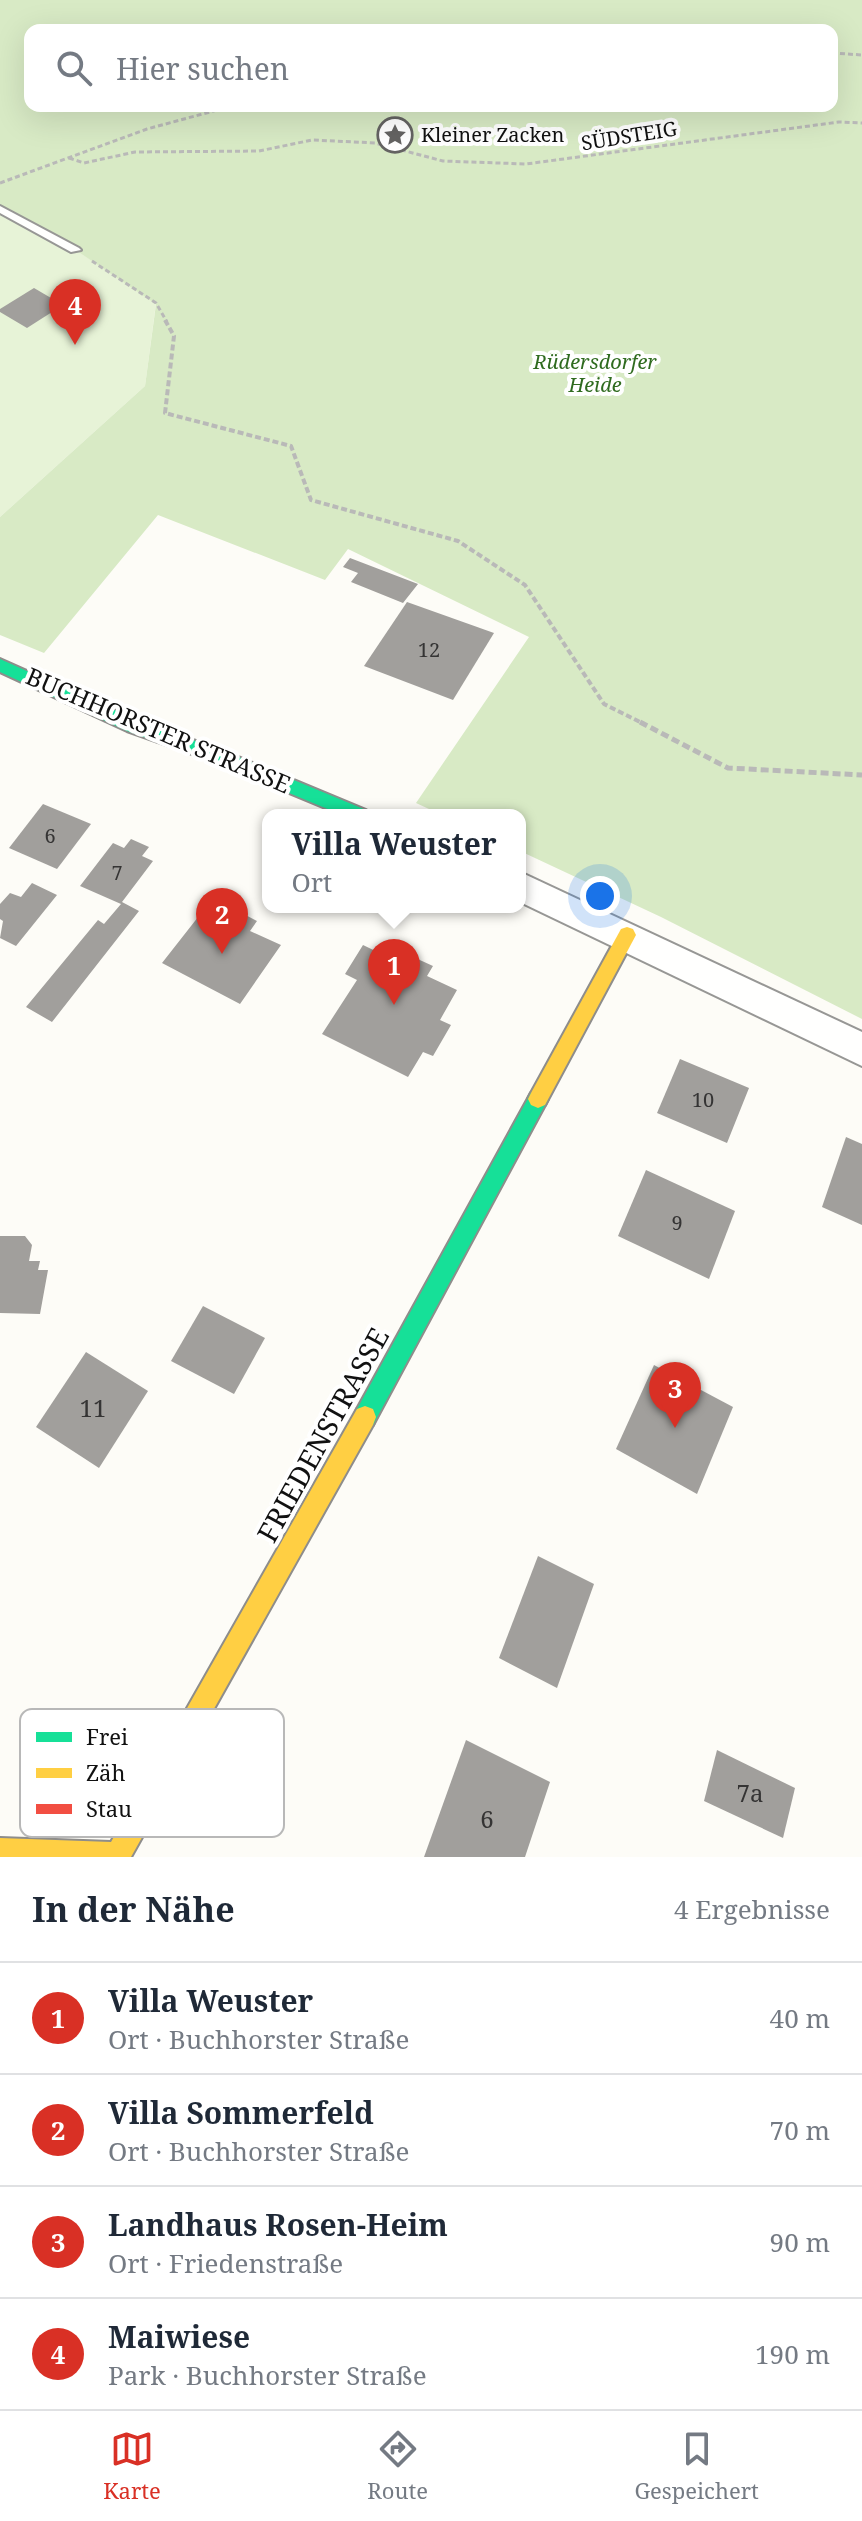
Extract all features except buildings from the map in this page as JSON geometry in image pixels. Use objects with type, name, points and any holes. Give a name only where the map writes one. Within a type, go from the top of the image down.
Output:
[{"type":"street","name":"BUCHHORSTER STRASSE","points":[[0,665],[133,726],[218,756],[346,809]]},
{"type":"street","points":[[526,889],[862,1050]]},
{"type":"street","name":"FRIEDENSTRASSE","points":[[200,1709],[369,1410],[627,935]]},
{"type":"street","name":"FRIEDENSTRASSE","points":[[0,1851],[118,1855],[128,1837]]},
{"type":"lane","points":[[0,209],[75,250]]},
{"type":"path","points":[[838,53],[862,55]]},
{"type":"path","points":[[0,183],[147,129],[210,112]]},
{"type":"path","name":"SÜDSTEIG","points":[[69,158],[84,163],[135,152],[259,151],[312,140],[375,143],[443,161],[526,164],[627,153],[699,139],[839,122],[862,123]]},
{"type":"path","points":[[75,250],[156,303],[174,336],[165,413],[291,446],[311,500],[458,541],[525,585],[604,704],[632,719],[728,768],[862,775]]},
{"type":"green space","name":"Rüdersdorfer Heide","points":[[0,0],[862,0],[862,1019],[661,917],[526,854],[526,809],[429,809],[416,803],[529,637],[348,549],[325,580],[158,515],[44,653],[0,635],[0,517],[145,386],[156,304],[71,247],[0,209]]},
{"type":"green space","points":[[0,209],[71,247],[156,303],[145,386],[0,517]]},
{"type":"traffic: fast","points":[[0,665],[133,726],[218,756],[346,809]]},
{"type":"traffic: fast","points":[[365,1417],[538,1099]]},
{"type":"traffic: slow","points":[[538,1099],[627,935]]},
{"type":"traffic: slow","points":[[200,1709],[365,1417]]},
{"type":"traffic: slow","points":[[0,1851],[118,1855],[128,1837]]},
{"type":"place","name":"Kleiner Zacken","points":[[395,135]]},
{"type":"place","name":"Maiwiese","points":[[75,345]]},
{"type":"place","name":"Villa Sommerfeld","points":[[222,954]]},
{"type":"place","name":"Villa Weuster","points":[[394,1005]]},
{"type":"place","name":"Landhaus Rosen-Heim","points":[[675,1428]]}]
